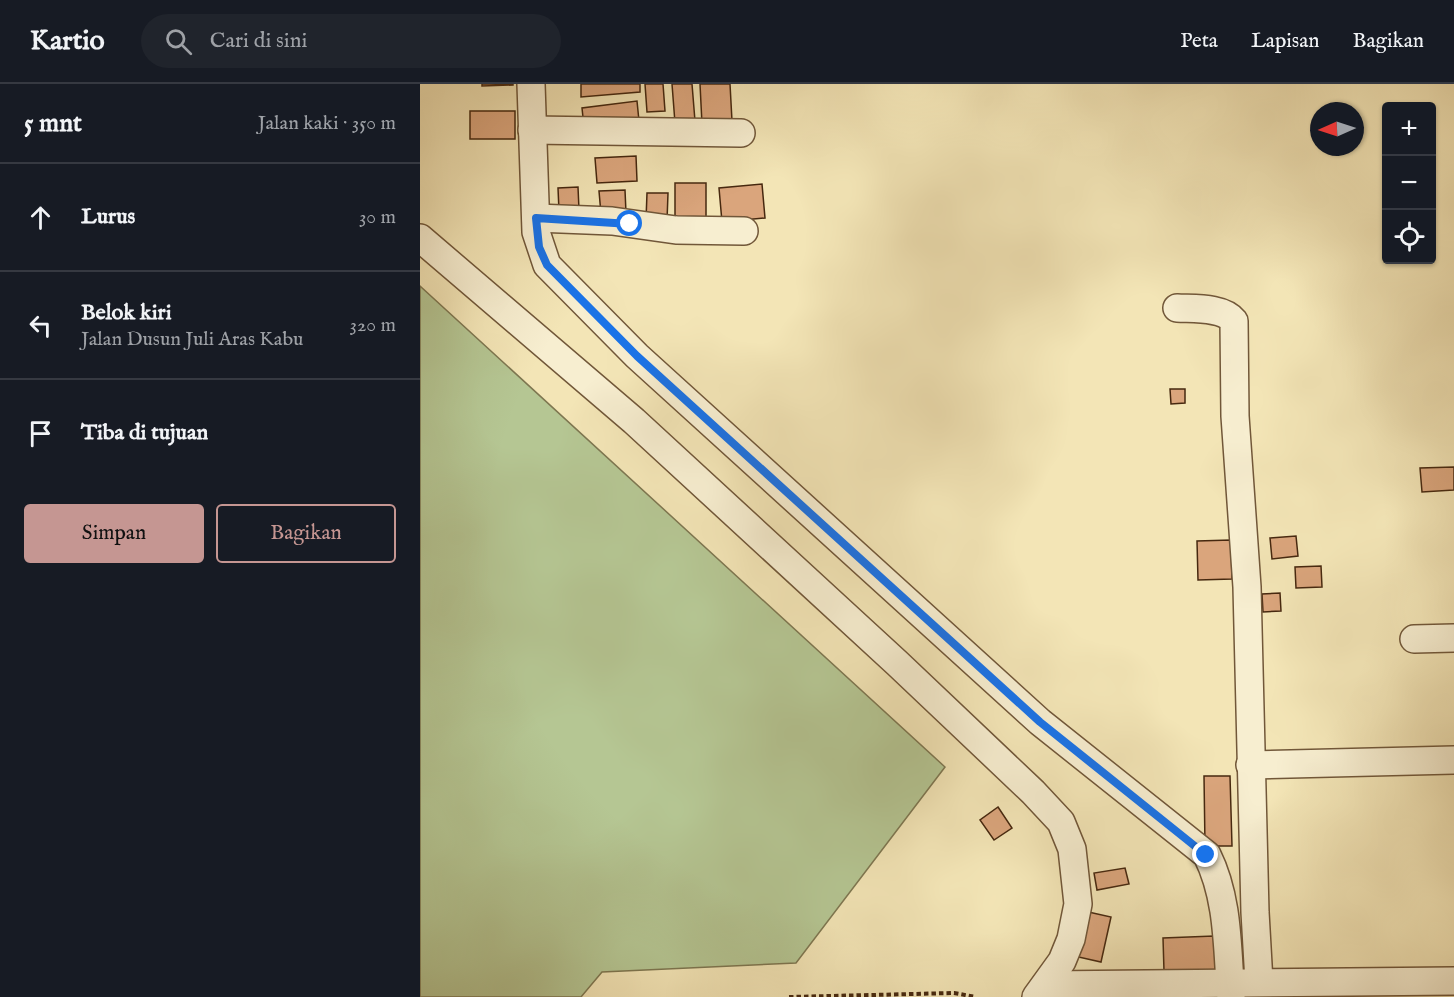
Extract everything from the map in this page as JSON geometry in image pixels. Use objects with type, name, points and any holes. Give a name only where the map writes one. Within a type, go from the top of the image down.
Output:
[{"type":"street","points":[[531,84],[536,218],[539,247],[547,265],[637,356],[1040,722],[1206,855],[1217,876],[1225,913],[1230,990]]},
{"type":"street","points":[[532,130],[741,133]]},
{"type":"street","points":[[536,218],[612,221],[676,230],[744,231]]},
{"type":"street","points":[[420,238],[634,421],[897,663],[1034,792],[1060,822],[1072,849],[1078,904],[1071,939],[1062,961],[1041,991]]},
{"type":"street","points":[[1177,308],[1229,314],[1234,321],[1234,416],[1247,586],[1250,765],[1259,982]]},
{"type":"street","points":[[1414,639],[1454,638]]},
{"type":"street","points":[[1250,765],[1454,760]]},
{"type":"street","points":[[1225,913],[1255,912]]},
{"type":"street","points":[[1041,991],[1230,990],[1259,982],[1330,989],[1454,981]]},
{"type":"path","points":[[789,997],[954,993],[976,997]]},
{"type":"green space","points":[[420,286],[945,767],[796,963],[602,972],[581,997],[420,997]]},
{"type":"building","points":[[482,84],[513,84],[513,85],[482,86]]},
{"type":"building","points":[[581,84],[640,84],[640,92],[581,97]]},
{"type":"building","points":[[645,84],[663,84],[665,111],[647,112]]},
{"type":"building","points":[[672,84],[692,84],[695,121],[675,123]]},
{"type":"building","points":[[700,84],[730,84],[732,121],[702,124]]},
{"type":"building","points":[[637,101],[639,121],[584,127],[582,108]]},
{"type":"building","points":[[470,111],[515,111],[515,139],[470,139]]},
{"type":"building","points":[[636,156],[637,181],[597,183],[595,158]]},
{"type":"building","points":[[675,183],[706,183],[706,227],[675,227]]},
{"type":"building","points":[[762,184],[765,218],[722,222],[719,188]]},
{"type":"building","points":[[578,187],[579,210],[559,211],[558,188]]},
{"type":"building","points":[[625,190],[626,213],[601,214],[599,191]]},
{"type":"building","points":[[647,193],[668,193],[667,221],[646,220]]},
{"type":"building","points":[[1170,389],[1185,389],[1185,403],[1171,404]]},
{"type":"building","points":[[1454,467],[1454,490],[1422,492],[1420,468]]},
{"type":"building","points":[[1296,536],[1298,556],[1272,559],[1270,538]]},
{"type":"building","points":[[1231,540],[1232,579],[1198,580],[1197,541]]},
{"type":"building","points":[[1321,566],[1322,587],[1296,588],[1295,567]]},
{"type":"building","points":[[1280,593],[1281,611],[1263,612],[1262,594]]},
{"type":"building","points":[[1204,776],[1230,776],[1232,846],[1205,846]]},
{"type":"building","points":[[998,807],[1012,828],[994,840],[980,820]]},
{"type":"building","points":[[1125,868],[1129,884],[1097,890],[1094,873]]},
{"type":"building","points":[[1084,911],[1111,917],[1101,962],[1074,956]]},
{"type":"building","points":[[1214,936],[1216,970],[1164,971],[1163,938]]},
{"type":"route","points":[[630,224],[612,221],[536,218],[536,232],[539,247],[547,265],[576,297],[637,356],[751,457],[1040,722],[1206,855]]}]
